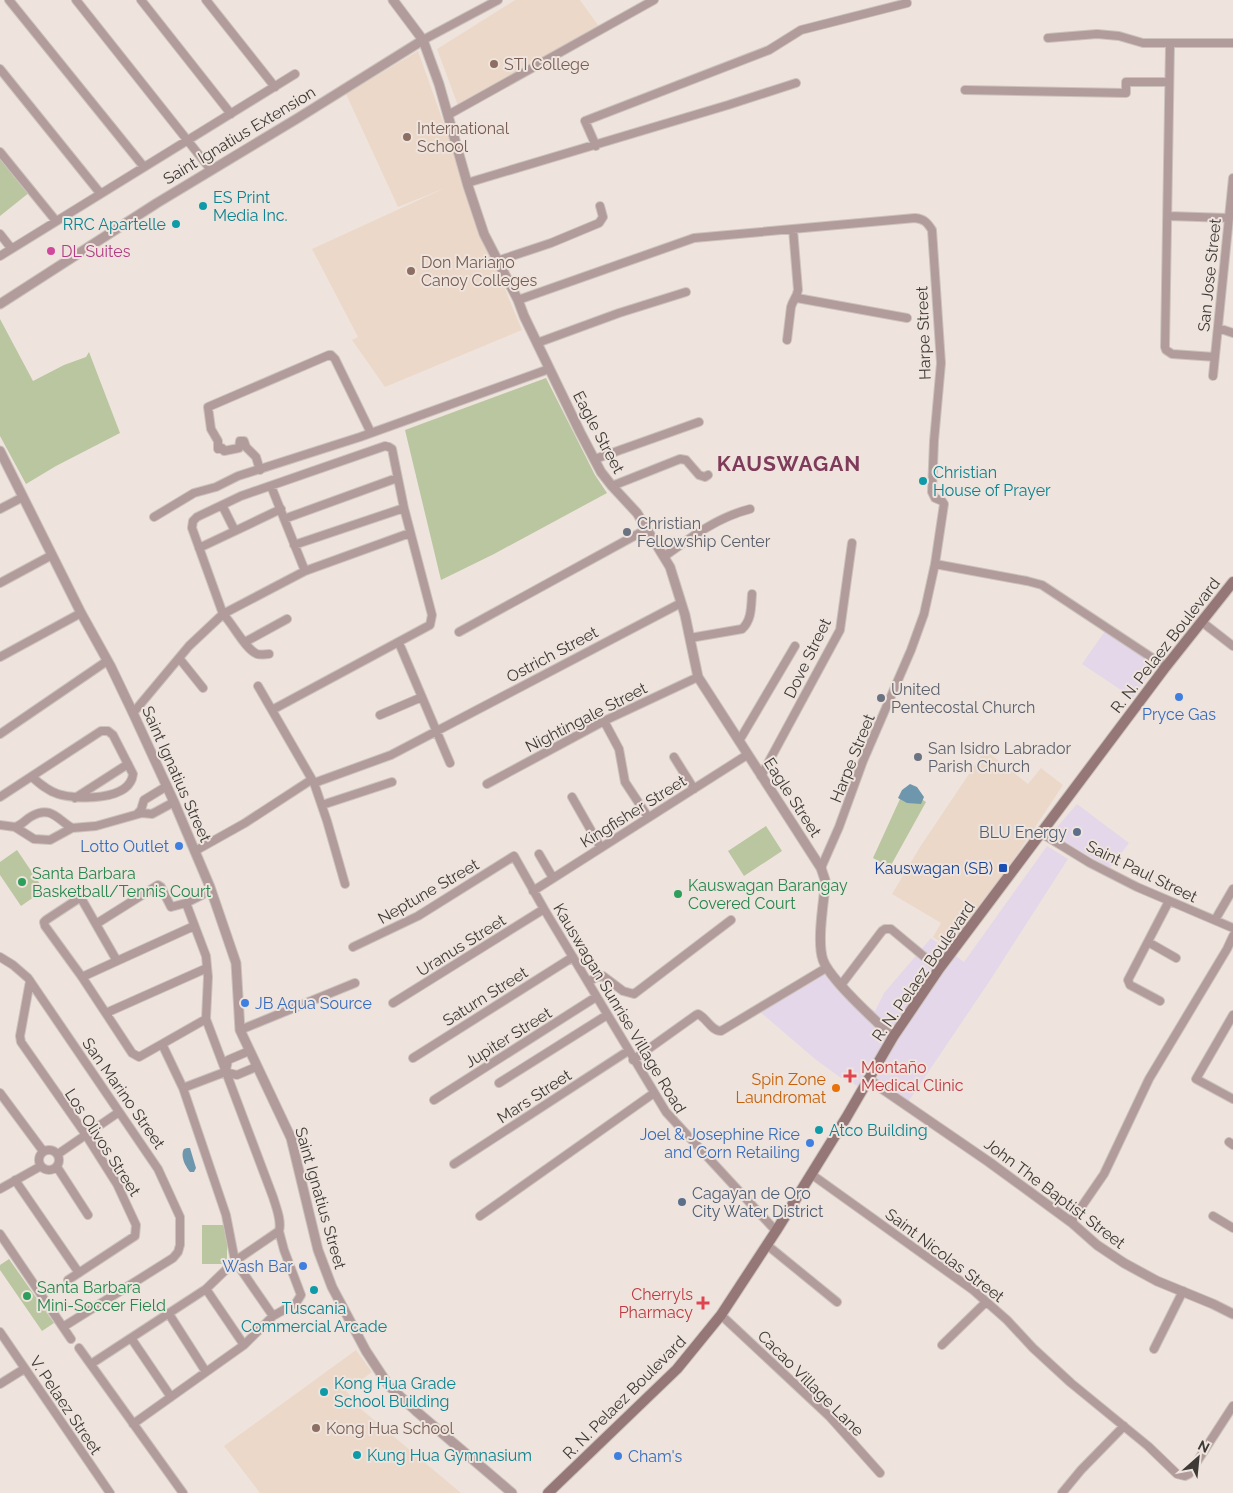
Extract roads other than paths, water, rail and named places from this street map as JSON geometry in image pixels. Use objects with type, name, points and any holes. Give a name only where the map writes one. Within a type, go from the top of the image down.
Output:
[{"type":"main road","name":"R. N. Pelaez Boulevard","points":[[548,1493],[676,1369],[721,1315],[776,1231],[893,1036],[939,969],[1166,666],[1233,582]]},
{"type":"street","points":[[10,0],[144,167]]},
{"type":"street","points":[[76,0],[211,170]]},
{"type":"street","points":[[141,0],[231,114]]},
{"type":"street","points":[[206,0],[275,87]]},
{"type":"street","name":"Eagle Street","points":[[393,0],[423,40],[439,84],[467,183],[484,234],[518,300],[549,369],[595,459],[612,486],[637,513],[665,556],[673,573],[698,677],[821,868],[824,887],[820,951],[826,968],[840,985],[893,1036]]},
{"type":"street","name":"Saint Ignatius Extension","points":[[0,304],[157,203],[423,40],[498,0]]},
{"type":"street","points":[[448,115],[654,0]]},
{"type":"street","points":[[596,146],[585,122],[769,50],[801,30],[907,3]]},
{"type":"street","points":[[1048,38],[1097,34],[1119,36],[1143,43],[1233,43]]},
{"type":"street","points":[[1170,44],[1166,350],[1172,354],[1215,357]]},
{"type":"street","points":[[0,69],[100,193]]},
{"type":"street","points":[[0,256],[294,74]]},
{"type":"street","points":[[965,90],[1126,93],[1126,82],[1169,82]]},
{"type":"street","points":[[467,183],[596,146],[796,83]]},
{"type":"street","points":[[0,152],[56,221]]},
{"type":"street","name":"San Jose Street","points":[[1213,376],[1233,178]]},
{"type":"street","points":[[497,261],[551,243],[599,223],[604,217],[600,206]]},
{"type":"street","points":[[1168,216],[1228,218]]},
{"type":"street","name":"Harpe Street","points":[[518,300],[694,238],[915,218],[923,219],[932,230],[941,363],[932,492],[935,498],[944,504],[935,564],[928,601],[911,650],[863,761],[840,827],[821,868]]},
{"type":"street","points":[[787,340],[798,282],[792,229]]},
{"type":"street","points":[[0,234],[11,248]]},
{"type":"street","points":[[537,343],[619,313],[686,292]]},
{"type":"street","points":[[796,298],[907,318]]},
{"type":"street","points":[[1218,328],[1233,333]]},
{"type":"street","points":[[260,470],[256,458],[246,447],[244,441],[240,441],[239,448],[224,451],[222,448],[218,449],[218,441],[211,430],[208,407],[328,355],[335,359],[371,433]]},
{"type":"street","points":[[154,517],[194,493],[216,487],[238,476],[371,433],[549,369]]},
{"type":"street","points":[[595,459],[699,422]]},
{"type":"street","points":[[269,654],[258,654],[248,647],[223,614],[192,528],[193,521],[196,517],[241,496],[385,446],[389,447],[392,449],[404,508],[432,619],[430,625],[426,629],[272,710]]},
{"type":"street","name":"Saint Ignatius Street","points":[[0,451],[133,713],[167,786],[210,887],[234,955],[240,1030],[291,1138],[312,1228],[332,1287],[374,1365],[394,1391],[512,1493]]},
{"type":"street","points":[[612,486],[680,460],[686,460],[700,475],[708,476]]},
{"type":"street","points":[[284,519],[397,478]]},
{"type":"street","points":[[271,486],[305,571]]},
{"type":"street","points":[[0,509],[23,497]]},
{"type":"street","points":[[222,505],[235,531]]},
{"type":"street","points":[[294,544],[404,508]]},
{"type":"street","points":[[199,548],[281,509]]},
{"type":"street","points":[[665,556],[729,514],[750,509]]},
{"type":"street","points":[[459,632],[647,529]]},
{"type":"street","points":[[133,713],[200,634],[223,614],[305,571],[410,533]]},
{"type":"street","name":"Dove Street","points":[[761,776],[840,630],[852,543]]},
{"type":"street","points":[[0,583],[52,555]]},
{"type":"street","points":[[935,564],[1027,581],[1042,586],[1166,666]]},
{"type":"street","points":[[690,638],[742,629],[750,614],[752,594]]},
{"type":"street","name":"Ostrich Street","points":[[195,851],[313,781],[391,755],[681,603]]},
{"type":"street","points":[[0,657],[81,613]]},
{"type":"street","points":[[245,642],[287,619]]},
{"type":"street","points":[[1202,622],[1233,646]]},
{"type":"street","points":[[399,643],[450,763]]},
{"type":"street","points":[[739,741],[795,646]]},
{"type":"street","points":[[180,658],[203,688]]},
{"type":"street","points":[[0,734],[107,661]]},
{"type":"street","name":"Nightingale Street","points":[[487,784],[604,721],[698,677]]},
{"type":"street","points":[[258,686],[313,781],[345,884]]},
{"type":"street","points":[[380,716],[422,697]]},
{"type":"street","points":[[604,721],[619,749],[625,782],[648,818]]},
{"type":"street","points":[[0,797],[101,731],[113,735],[133,773],[129,786],[100,798],[74,798],[52,792],[32,777]]},
{"type":"street","name":"Kingfisher Street","points":[[533,891],[747,755]]},
{"type":"street","points":[[674,757],[694,789]]},
{"type":"street","points":[[74,798],[128,764]]},
{"type":"street","points":[[322,805],[392,782]]},
{"type":"street","points":[[137,814],[141,810],[144,800],[167,786]]},
{"type":"street","points":[[572,797],[601,848]]},
{"type":"street","points":[[0,825],[15,827],[39,840],[56,838],[72,828],[96,826],[137,814],[152,814],[174,802]]},
{"type":"street","points":[[15,827],[32,816],[47,812],[58,816],[72,828]]},
{"type":"street","name":"Saint Paul Street","points":[[1042,833],[1090,864],[1137,888],[1233,928]]},
{"type":"street","points":[[539,854],[553,878]]},
{"type":"street","name":"Kauswagan Sunrise Village Road","points":[[514,856],[633,1060],[676,1125],[776,1231]]},
{"type":"street","name":"Neptune Street","points":[[353,947],[418,916],[514,856]]},
{"type":"street","points":[[96,924],[158,885],[162,887],[171,907],[186,903],[202,895]]},
{"type":"street","points":[[1215,920],[1233,889]]},
{"type":"street","points":[[118,961],[79,894],[46,920],[44,924],[135,1056],[139,1056],[206,1019]]},
{"type":"street","points":[[1160,1001],[1128,983],[1129,976],[1169,901]]},
{"type":"street","points":[[133,1424],[244,1345],[273,1316],[296,1303],[301,1295],[284,1250],[273,1197],[206,1019],[206,956],[186,903]]},
{"type":"street","name":"Uranus Street","points":[[393,1003],[544,909]]},
{"type":"street","points":[[588,982],[603,976],[623,991],[634,994],[731,920]]},
{"type":"street","points":[[82,977],[194,926]]},
{"type":"street","points":[[840,985],[882,931],[888,928],[892,929],[939,969]]},
{"type":"street","points":[[1070,1222],[1104,1174],[1153,1072],[1228,949],[1233,936]]},
{"type":"street","points":[[1148,942],[1176,958]]},
{"type":"street","name":"San Marino Street","points":[[0,957],[30,980],[157,1166],[180,1217],[180,1244],[178,1252],[168,1262],[63,1327]]},
{"type":"street","name":"Saturn Street","points":[[413,1058],[573,957]]},
{"type":"street","points":[[106,1014],[207,968]]},
{"type":"street","points":[[633,1060],[698,1014],[703,1016],[717,1031],[721,1031],[826,968]]},
{"type":"street","name":"Los Olivos Street","points":[[30,980],[21,1040],[86,1135],[116,1184],[137,1230],[135,1236],[79,1273]]},
{"type":"street","points":[[240,1030],[355,983]]},
{"type":"street","name":"Jupiter Street","points":[[434,1100],[596,997]]},
{"type":"street","points":[[499,1084],[607,1015]]},
{"type":"street","points":[[1233,1015],[1196,1079],[1233,1099]]},
{"type":"street","points":[[162,1044],[183,1088],[226,1215],[235,1261],[273,1316]]},
{"type":"street","points":[[225,1072],[228,1060],[249,1051]]},
{"type":"street","name":"Mars Street","points":[[454,1164],[628,1051]]},
{"type":"street","points":[[183,1088],[225,1072],[235,1075],[256,1067]]},
{"type":"street","name":"John The Baptist Street","points":[[868,1079],[989,1162],[1070,1222],[1097,1245],[1124,1263],[1157,1281],[1232,1312]]},
{"type":"street","points":[[0,1093],[44,1151]]},
{"type":"street","points":[[480,1216],[654,1093]]},
{"type":"street","points":[[58,1154],[119,1112]]},
{"type":"street","points":[[41,1166],[50,1170],[57,1167],[60,1161],[58,1154],[53,1150],[44,1151]]},
{"type":"street","points":[[41,1166],[39,1159],[44,1151]]},
{"type":"street","points":[[0,1189],[41,1166]]},
{"type":"street","points":[[57,1167],[88,1215]]},
{"type":"street","name":"Saint Nicolas Street","points":[[811,1174],[966,1284],[1071,1383],[1124,1426],[1177,1474],[1185,1476],[1189,1474],[1233,1406]]},
{"type":"street","points":[[15,1180],[79,1273],[68,1280]]},
{"type":"street","points":[[1213,1216],[1233,1228]]},
{"type":"street","points":[[91,1364],[206,1289],[235,1261],[279,1231]]},
{"type":"street","points":[[0,1234],[70,1339]]},
{"type":"street","points":[[767,1245],[837,1302]]},
{"type":"street","points":[[206,1289],[244,1345]]},
{"type":"street","points":[[1154,1349],[1183,1291]]},
{"type":"street","points":[[942,1345],[986,1302]]},
{"type":"street","points":[[169,1314],[206,1372]]},
{"type":"street","name":"Cacao Village Lane","points":[[721,1315],[829,1416],[880,1473]]},
{"type":"street","name":"V. Pelaez Street","points":[[0,1332],[110,1493]]},
{"type":"street","points":[[131,1338],[171,1397]]},
{"type":"street","points":[[79,1348],[183,1493]]},
{"type":"street","points":[[0,1384],[24,1369]]},
{"type":"street","points":[[1062,1493],[1081,1470],[1124,1426]]},
{"type":"water","points":[[910,784],[917,787],[924,797],[921,804],[907,803],[898,798],[902,790]]},
{"type":"water","points":[[190,1148],[196,1168],[194,1172],[190,1172],[184,1161],[183,1152]]},
{"type":"place","name":"STI College","points":[[494,64]]},
{"type":"place","name":"International School","points":[[407,137]]},
{"type":"place","name":"ES Print Media Inc.","points":[[203,206]]},
{"type":"place","name":"RRC Apartelle","points":[[176,224]]},
{"type":"place","name":"DL Suites","points":[[51,251]]},
{"type":"place","name":"Don Mariano Canoy Colleges","points":[[411,271]]},
{"type":"place","name":"Christian House of Prayer","points":[[923,481]]},
{"type":"place","name":"Christian Fellowship Center","points":[[627,532]]},
{"type":"place","name":"Pryce Gas","points":[[1179,697]]},
{"type":"place","name":"United Pentecostal Church","points":[[881,698]]},
{"type":"place","name":"San Isidro Labrador Parish Church","points":[[918,757]]},
{"type":"place","name":"BLU Energy","points":[[1077,832]]},
{"type":"place","name":"Lotto Outlet","points":[[179,846]]},
{"type":"place","name":"Kauswagan (SB)","points":[[1003,868]]},
{"type":"place","name":"Santa Barbara Basketball/Tennis Court","points":[[22,882]]},
{"type":"place","name":"Kauswagan Barangay Covered Court","points":[[678,894]]},
{"type":"place","name":"JB Aqua Source","points":[[245,1003]]},
{"type":"place","name":"Montaño Medical Clinic","points":[[850,1076]]},
{"type":"place","name":"Spin Zone Laundromat","points":[[836,1088]]},
{"type":"place","name":"Atco Building","points":[[819,1130]]},
{"type":"place","name":"Joel & Josephine Rice and Corn Retailing","points":[[810,1143]]},
{"type":"place","name":"Cagayan de Oro City Water District","points":[[682,1202]]},
{"type":"place","name":"Wash Bar","points":[[303,1266]]},
{"type":"place","name":"Tuscania Commercial Arcade","points":[[314,1290]]},
{"type":"place","name":"Santa Barbara Mini-Soccer Field","points":[[27,1296]]},
{"type":"place","name":"Cherryls Pharmacy","points":[[703,1303]]},
{"type":"place","name":"Kong Hua Grade School Building","points":[[324,1392]]},
{"type":"place","name":"Kong Hua School","points":[[316,1428]]},
{"type":"place","name":"Kung Hua Gymnasium","points":[[357,1455]]},
{"type":"place","name":"Cham's","points":[[618,1456]]},
{"type":"district","name":"KAUSWAGAN","points":[[789,464]]}]
